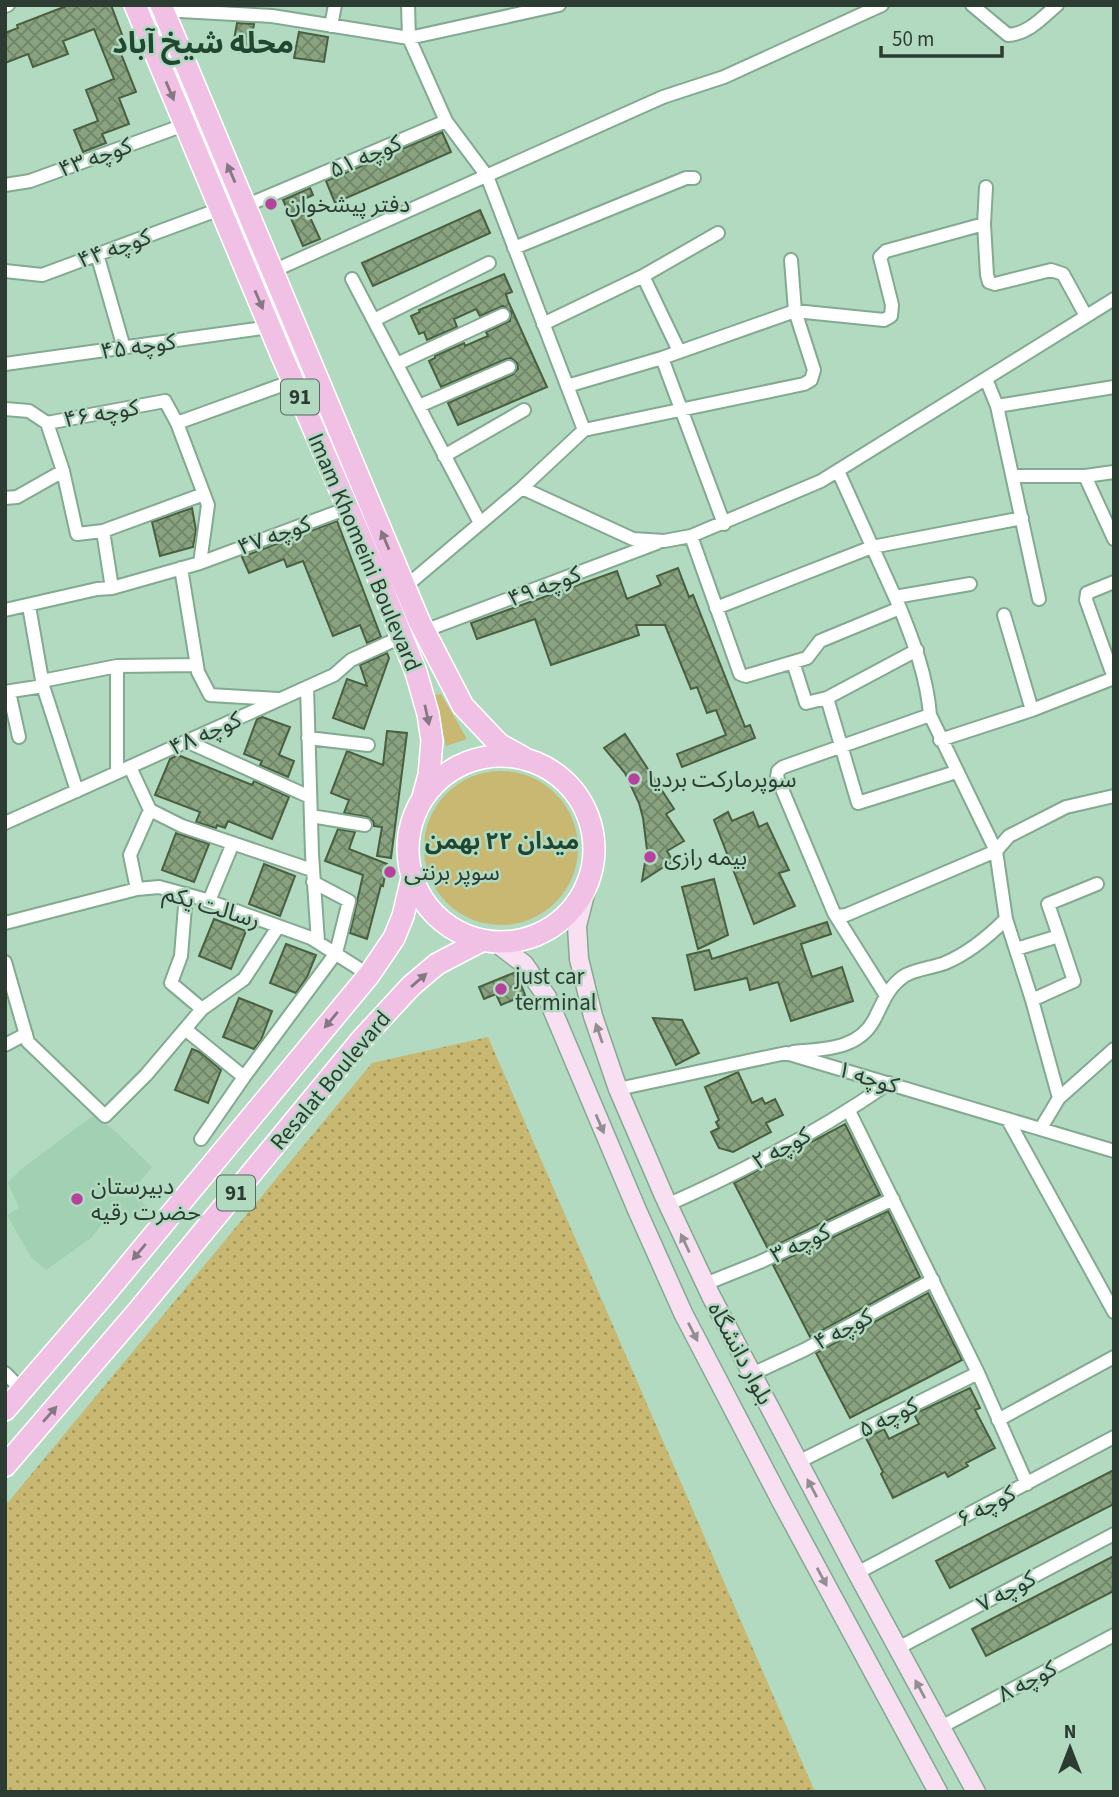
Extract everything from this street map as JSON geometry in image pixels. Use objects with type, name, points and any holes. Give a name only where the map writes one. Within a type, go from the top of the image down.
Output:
[{"type":"main road","name":"Imam Khomeini Boulevard","points":[[135,5],[416,673],[428,714],[432,741],[429,775],[423,797]]},
{"type":"main road","name":"Imam Khomeini Boulevard","points":[[161,7],[424,631],[463,706],[499,744],[524,758]]},
{"type":"main road","name":"91","points":[[495,757],[524,758],[549,769],[571,785],[586,808],[594,836],[594,862],[586,890],[571,913],[549,930],[524,941],[489,941],[467,937],[444,923],[423,902],[412,878],[408,849],[412,821],[423,797],[444,775],[467,761],[495,757]]},
{"type":"main road","name":"Resalat Boulevard","points":[[5,1410],[369,975],[394,938],[412,878]]},
{"type":"main road","name":"بلوار دانشگاه","points":[[586,890],[577,926],[579,959],[593,1016],[618,1089],[667,1205],[798,1462],[976,1792]]},
{"type":"main road","name":"بلوار دانشگاه","points":[[489,941],[524,964],[547,998],[683,1312],[938,1792]]},
{"type":"main road","name":"Resalat Boulevard","points":[[5,1466],[138,1311],[362,1039],[411,986],[437,964],[489,941]]},
{"type":"main road","points":[[768,1476],[798,1462]]},
{"type":"street","points":[[331,26],[335,5]]},
{"type":"street","points":[[408,5],[410,38],[446,121],[487,176],[584,430]]},
{"type":"street","points":[[273,271],[663,97],[724,77],[882,5]]},
{"type":"street","points":[[972,5],[1008,35],[1018,35],[1028,29],[1057,5]]},
{"type":"street","points":[[161,7],[272,11],[331,26],[410,38],[552,6]]},
{"type":"street","name":"کوچه ۵۱","points":[[245,206],[446,121]]},
{"type":"street","name":"کوچه ۴۳","points":[[5,185],[30,181],[184,125]]},
{"type":"street","points":[[514,248],[686,178],[694,178]]},
{"type":"street","points":[[986,187],[984,225],[989,282],[995,285],[1057,270],[1063,274],[1086,316]]},
{"type":"street","name":"کوچه ۴۴","points":[[5,271],[41,275],[220,209]]},
{"type":"street","points":[[567,386],[662,358],[795,311],[884,320],[891,316],[892,305],[880,257],[886,251],[984,225]]},
{"type":"street","points":[[543,324],[642,276],[718,233]]},
{"type":"street","points":[[97,254],[124,348]]},
{"type":"street","points":[[405,587],[522,488],[584,430],[804,384],[811,380],[814,370],[795,311],[792,260]]},
{"type":"street","points":[[374,320],[489,263]]},
{"type":"street","points":[[642,276],[679,351]]},
{"type":"street","points":[[352,279],[480,523]]},
{"type":"street","points":[[522,488],[633,539],[664,541],[691,536],[821,481],[1114,299]]},
{"type":"street","points":[[397,364],[503,315]]},
{"type":"street","name":"کوچه ۴۵","points":[[5,364],[270,327]]},
{"type":"street","points":[[662,358],[724,524]]},
{"type":"street","points":[[419,406],[509,367]]},
{"type":"street","points":[[986,379],[997,406],[1039,599]]},
{"type":"street","points":[[200,562],[208,505],[177,423],[293,381]]},
{"type":"street","points":[[997,406],[1114,387]]},
{"type":"street","name":"کوچه ۴۶","points":[[103,531],[77,534],[63,471],[47,423],[165,401],[177,423]]},
{"type":"street","points":[[5,409],[29,411],[47,423]]},
{"type":"street","points":[[444,456],[524,410]]},
{"type":"street","points":[[5,498],[17,497],[63,471]]},
{"type":"street","points":[[838,471],[917,650],[928,693],[930,715],[940,740],[996,852],[1006,919],[1059,1098]]},
{"type":"street","points":[[1013,476],[1085,476],[1114,472]]},
{"type":"street","points":[[1085,476],[1114,539]]},
{"type":"street","points":[[112,588],[103,531],[204,494]]},
{"type":"street","name":"کوچه ۴۷","points":[[5,610],[112,588],[181,568],[348,508]]},
{"type":"street","points":[[716,608],[872,547],[1022,518]]},
{"type":"street","points":[[691,536],[740,674],[746,676],[807,658],[820,642],[897,603],[970,584]]},
{"type":"street","name":"کوچه ۴۹","points":[[424,631],[664,541]]},
{"type":"street","points":[[181,568],[197,665],[210,695],[281,699]]},
{"type":"street","points":[[940,740],[1032,710],[1114,678],[1086,600],[1087,593],[1093,589],[1114,582]]},
{"type":"street","points":[[29,606],[43,683],[77,791]]},
{"type":"street","points":[[1003,615],[1032,710]]},
{"type":"street","name":"کوچه ۴۸","points":[[5,824],[334,675],[351,660],[401,637]]},
{"type":"street","points":[[793,662],[806,703],[827,698],[917,650]]},
{"type":"street","points":[[19,737],[7,692],[117,666],[197,665]]},
{"type":"street","points":[[117,666],[123,769],[150,810],[182,826],[233,843],[313,876],[349,901],[336,953],[201,1139]]},
{"type":"street","points":[[307,687],[313,876],[318,943]]},
{"type":"street","points":[[827,698],[858,803],[956,772]]},
{"type":"street","points":[[885,994],[834,913],[777,776],[783,767],[930,715]]},
{"type":"street","points":[[309,738],[368,745]]},
{"type":"street","points":[[186,741],[310,797]]},
{"type":"street","points":[[834,913],[838,916],[846,915],[996,852],[1009,836],[1066,807],[1114,796]]},
{"type":"street","points":[[137,889],[130,855],[150,810]]},
{"type":"street","points":[[311,816],[365,825]]},
{"type":"street","points":[[209,901],[233,843]]},
{"type":"street","points":[[1032,1000],[1074,981],[1048,904],[1097,884]]},
{"type":"street","name":"رسالت یکم","points":[[5,923],[137,889],[159,887],[209,901],[318,943],[369,975]]},
{"type":"street","points":[[187,894],[181,956],[171,983],[201,1009]]},
{"type":"street","points":[[786,1053],[833,1048],[861,1038],[873,1022],[885,994],[905,975],[946,962],[985,941],[1006,919]]},
{"type":"street","points":[[5,962],[28,1042],[105,1116],[146,1075],[201,1009],[244,979],[278,927]]},
{"type":"street","points":[[1016,949],[1059,936]]},
{"type":"street","points":[[185,1030],[244,1077]]},
{"type":"street","points":[[5,1045],[26,1034]]},
{"type":"street","points":[[1041,1128],[1059,1098],[1114,1049]]},
{"type":"street","name":"کوچه ۱","points":[[618,1089],[786,1053],[1114,1151]]},
{"type":"street","name":"کوچه ۲","points":[[667,1205],[721,1182],[849,1111],[889,1083]]},
{"type":"street","points":[[849,1111],[978,1373],[1027,1484]]},
{"type":"street","points":[[1008,1120],[1114,1312]]},
{"type":"street","name":"کوچه ۳","points":[[705,1284],[760,1262],[893,1199]]},
{"type":"street","name":"کوچه ۴","points":[[752,1374],[804,1350],[933,1280]]},
{"type":"street","points":[[998,1420],[1114,1357]]},
{"type":"street","points":[[5,1373],[22,1390]]},
{"type":"street","name":"کوچه ۵","points":[[798,1462],[978,1373]]},
{"type":"street","name":"کوچه ۶","points":[[857,1573],[1114,1437]]},
{"type":"street","name":"کوچه ۷","points":[[898,1648],[1114,1534]]},
{"type":"street","name":"کوچه ۸","points":[[941,1727],[1114,1635]]},
{"type":"shaded area","points":[[441,694],[467,739],[446,746],[435,695]]},
{"type":"shaded area","points":[[501,771],[530,777],[555,794],[572,819],[578,848],[572,877],[555,902],[530,919],[501,925],[472,919],[447,902],[430,877],[424,848],[430,819],[447,794],[472,777]]},
{"type":"shaded area","points":[[488,1037],[815,1792],[5,1792],[5,1506],[372,1063]]},
{"type":"shaded area","name":"دبیرستان حضرت رقیه","points":[[94,1115],[115,1131],[152,1167],[132,1191],[146,1206],[130,1218],[107,1218],[91,1238],[46,1270],[31,1257],[7,1215],[19,1208],[8,1183],[20,1170]]},
{"type":"building","points":[[69,5],[111,5],[127,48],[120,51],[136,92],[119,98],[129,124],[102,134],[106,143],[83,152],[74,130],[98,121],[86,90],[114,79],[94,29],[63,41],[68,54],[33,67],[28,54],[5,63],[5,33],[18,28],[17,25]]},
{"type":"building","points":[[237,23],[254,24],[249,54],[232,51]]},
{"type":"building","points":[[299,32],[328,37],[324,62],[294,58]]},
{"type":"building","points":[[442,132],[451,152],[335,203],[326,181]]},
{"type":"building","points":[[310,188],[313,195],[302,200],[320,239],[303,246],[283,200]]},
{"type":"building","points":[[480,210],[490,233],[373,286],[362,263]]},
{"type":"building","points":[[504,274],[512,292],[506,294],[508,301],[547,387],[458,425],[448,403],[512,375],[518,369],[517,363],[511,358],[506,359],[441,387],[429,361],[464,343],[465,346],[488,336],[486,332],[510,321],[511,312],[503,306],[480,316],[476,309],[454,319],[457,327],[427,340],[424,332],[419,334],[411,316],[420,312],[419,310]]},
{"type":"building","points":[[192,508],[196,530],[193,547],[160,556],[152,522]]},
{"type":"building","points":[[337,521],[381,637],[367,643],[360,625],[333,636],[303,561],[287,567],[284,559],[249,573],[242,557]]},
{"type":"building","points":[[678,568],[689,597],[693,595],[745,727],[750,725],[755,738],[682,767],[677,754],[726,735],[716,710],[707,713],[697,687],[691,689],[665,625],[636,625],[639,635],[551,665],[535,619],[477,639],[471,623],[617,571],[627,599],[661,585],[657,576]]},
{"type":"building","points":[[387,653],[389,658],[364,729],[333,718],[347,679],[367,686],[360,665]]},
{"type":"building","points":[[262,717],[290,727],[279,755],[294,761],[288,777],[260,765],[262,761],[244,754],[257,719]]},
{"type":"building","points":[[387,731],[407,733],[391,858],[377,856],[382,827],[374,826],[373,821],[367,817],[344,813],[349,800],[331,793],[347,751],[383,765]]},
{"type":"building","points":[[625,734],[674,809],[666,814],[684,841],[667,851],[673,861],[642,881],[647,850],[639,803],[625,773],[604,748]]},
{"type":"building","points":[[178,755],[252,785],[254,781],[289,797],[272,839],[228,821],[225,828],[196,822],[200,812],[155,795],[170,759]]},
{"type":"building","points":[[728,812],[732,821],[753,812],[759,827],[767,823],[789,870],[779,873],[795,906],[754,924],[714,820]]},
{"type":"building","points":[[338,829],[355,832],[349,849],[387,864],[367,939],[350,933],[363,875],[325,861]]},
{"type":"building","points":[[176,833],[209,844],[194,882],[162,870]]},
{"type":"building","points":[[264,864],[295,876],[280,916],[249,904]]},
{"type":"building","points":[[714,879],[728,935],[698,949],[682,887]]},
{"type":"building","points":[[214,919],[246,931],[231,969],[199,956]]},
{"type":"building","points":[[827,922],[831,934],[801,944],[812,977],[842,967],[853,1001],[791,1021],[778,982],[750,990],[747,978],[695,990],[687,955],[709,950],[712,959]]},
{"type":"building","points":[[286,944],[316,955],[307,977],[296,993],[270,983]]},
{"type":"building","points":[[516,972],[525,995],[501,1005],[496,994],[484,999],[479,987]]},
{"type":"building","points":[[239,998],[272,1011],[261,1040],[254,1049],[223,1037]]},
{"type":"building","points":[[653,1018],[682,1020],[699,1053],[676,1065]]},
{"type":"building","points":[[192,1049],[200,1052],[221,1070],[208,1103],[175,1090]]},
{"type":"building","points":[[738,1072],[752,1103],[762,1098],[765,1104],[775,1099],[783,1115],[766,1123],[771,1132],[733,1152],[719,1148],[711,1132],[719,1128],[716,1122],[719,1120],[705,1087]]},
{"type":"building","points":[[845,1124],[880,1195],[768,1249],[734,1183]]},
{"type":"building","points":[[888,1211],[920,1277],[810,1337],[773,1265]]},
{"type":"building","points":[[928,1293],[962,1360],[850,1418],[816,1353]]},
{"type":"building","points":[[970,1388],[980,1408],[975,1410],[995,1448],[966,1463],[968,1466],[948,1477],[945,1472],[893,1498],[866,1438],[884,1429],[889,1439],[919,1424],[914,1414]]},
{"type":"building","points":[[1114,1470],[1114,1504],[950,1588],[936,1561]]},
{"type":"building","points":[[1114,1556],[1114,1591],[986,1656],[972,1629]]},
{"type":"place","name":"دفتر پیشخوان","points":[[271,204]]},
{"type":"place","name":"سوپرمارکت بردیا","points":[[634,779]]},
{"type":"place","name":"بیمه رازی","points":[[650,857]]},
{"type":"place","name":"سوپر برنتی","points":[[390,872]]},
{"type":"place","name":"just car terminal","points":[[501,989]]},
{"type":"place","name":"دبیرستان حضرت رقیه","points":[[77,1199]]},
{"type":"district","name":"محله شیخ آباد","points":[[203,43]]},
{"type":"district","name":"میدان ۲۲ بهمن","points":[[502,841]]}]
